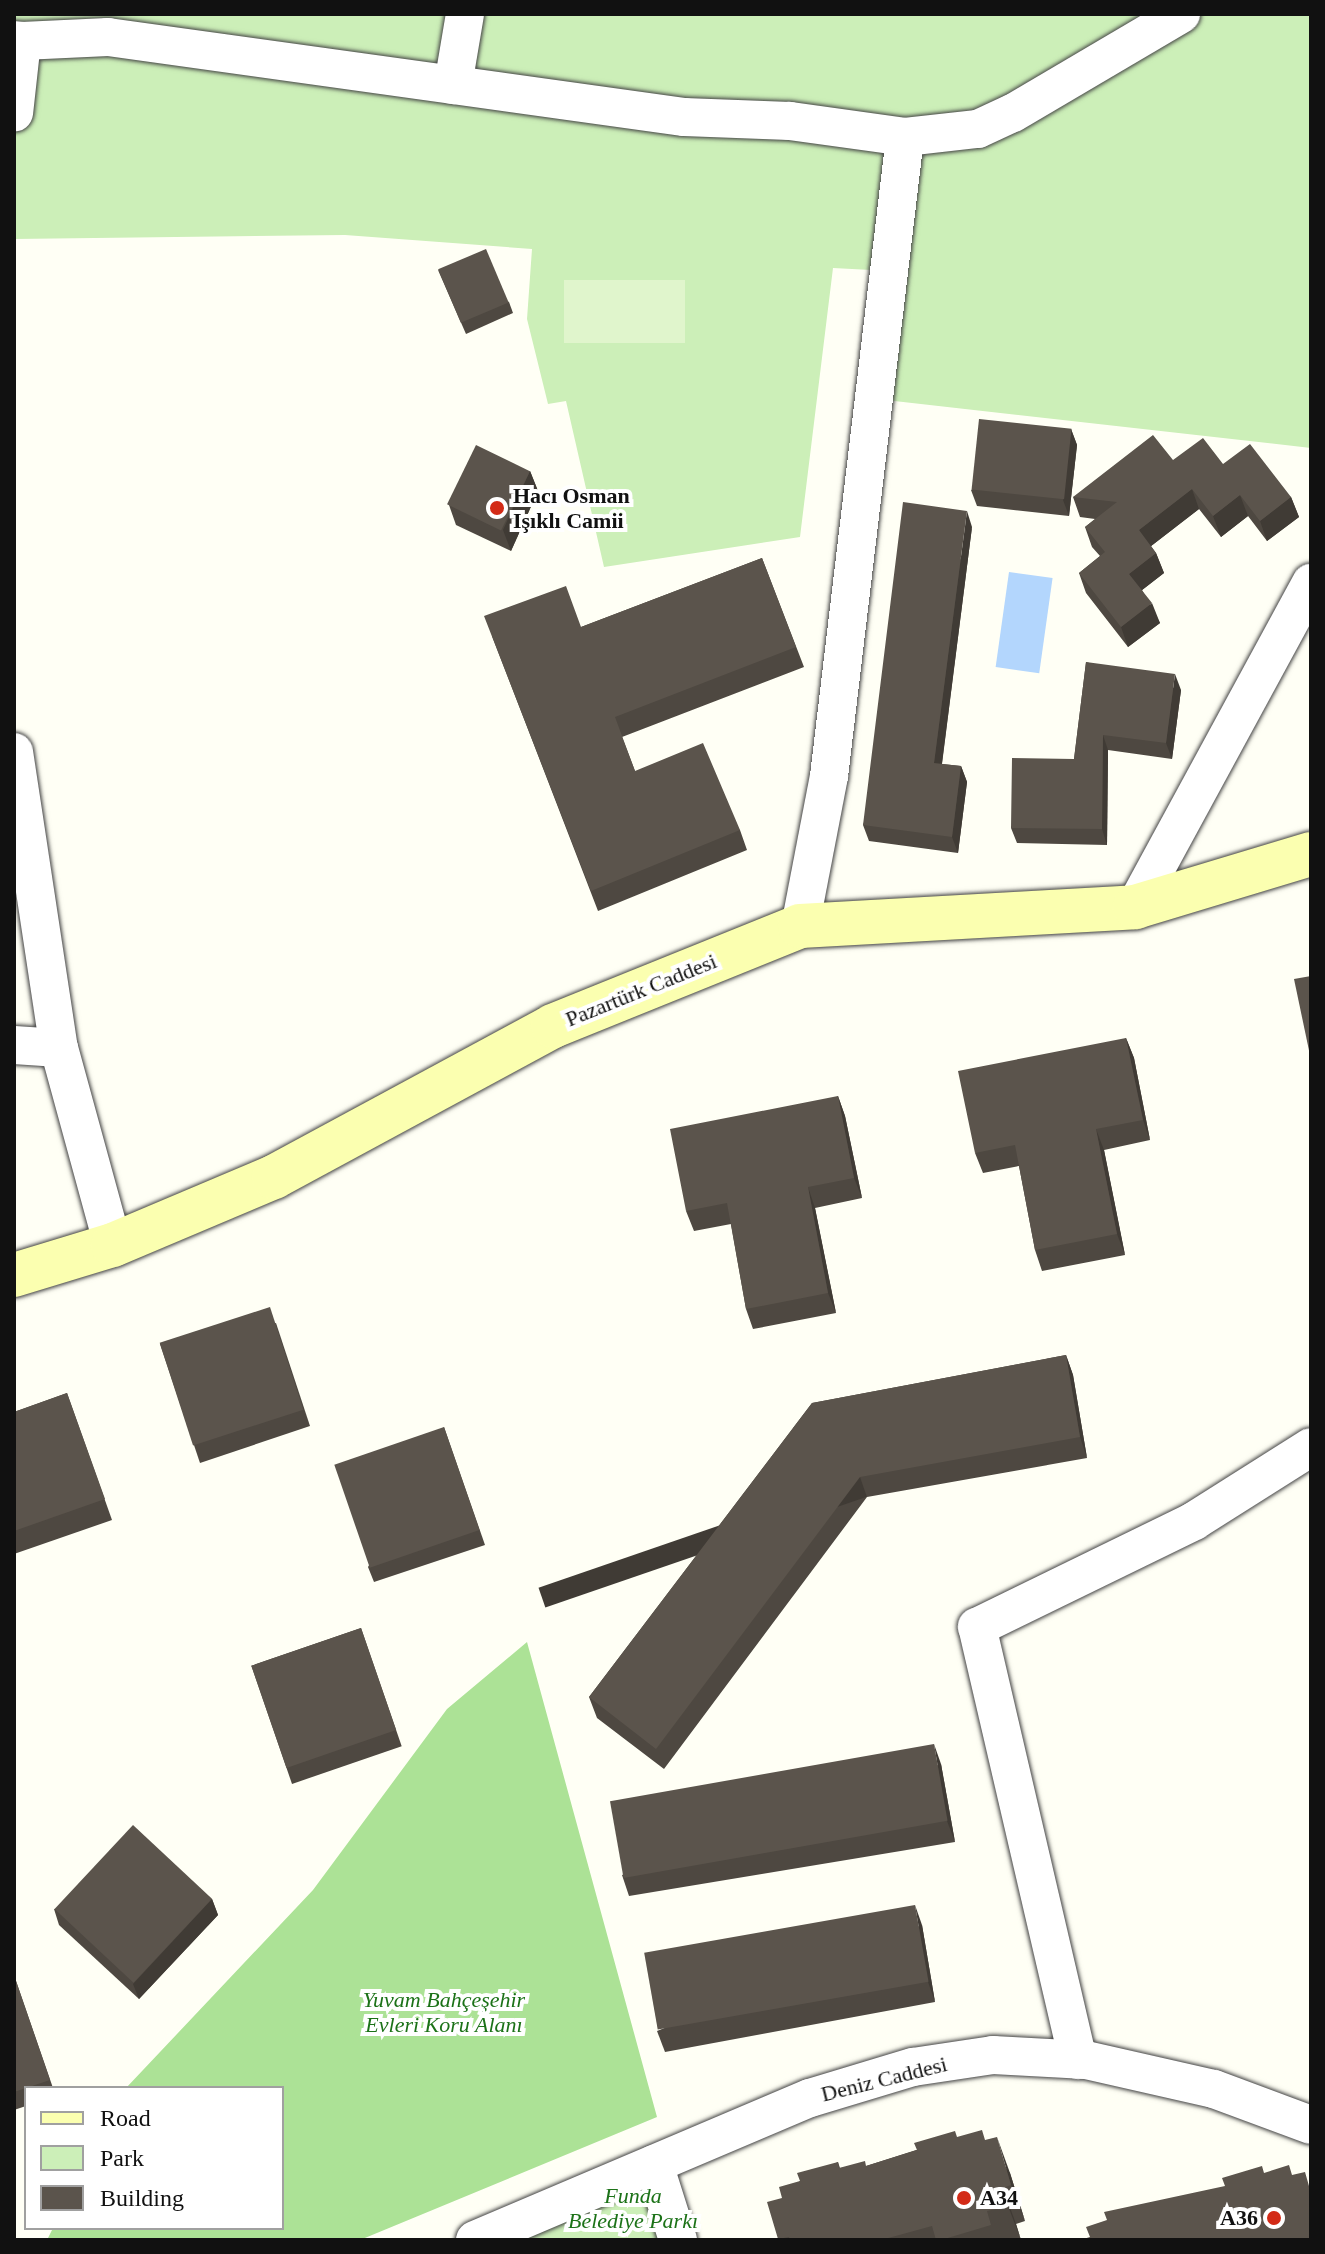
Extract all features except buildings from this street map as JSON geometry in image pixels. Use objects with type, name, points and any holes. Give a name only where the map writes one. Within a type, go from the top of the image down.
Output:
[{"type":"street","points":[[453,85],[465,14]]},
{"type":"street","points":[[14,113],[18,41],[119,25],[453,85],[684,117],[790,121],[905,137],[966,132],[1013,113],[1181,14]]},
{"type":"street","points":[[800,926],[829,776],[905,137]]},
{"type":"street","points":[[1135,907],[1311,583]]},
{"type":"street","points":[[14,752],[59,1048],[113,1245]]},
{"type":"street","name":"Pazartürk Caddesi","points":[[14,1275],[113,1245],[274,1177],[553,1026],[800,926],[1135,907],[1311,854]]},
{"type":"street","points":[[14,1045],[59,1048]]},
{"type":"street","points":[[1078,2060],[977,1627],[1194,1521],[1311,1447]]},
{"type":"street","name":"Deniz Caddesi","points":[[475,2240],[810,2098],[913,2067],[993,2055],[1078,2060],[1214,2089],[1311,2125]]},
{"type":"street","points":[[654,2164],[678,2240]]},
{"type":"green space","points":[[14,14],[1311,14],[1311,448],[859,397],[871,270],[833,268],[800,537],[604,567],[566,401],[548,404],[527,319],[532,249],[345,235],[14,239]]},
{"type":"green space","points":[[564,280],[685,280],[685,343],[564,343]]},
{"type":"green space","name":"Yuvam Bahçeşehir Evleri Koru Alanı","points":[[527,1642],[657,2117],[360,2240],[47,2240],[52,2230],[284,2230],[284,2086],[128,2086],[313,1890],[447,1709]]},
{"type":"green space","name":"Funda Belediye Parkı","points":[[654,2164],[677,2240],[470,2240]]},
{"type":"water","points":[[1009,572],[1053,578],[1039,673],[996,667]]},
{"type":"place","name":"Hacı Osman Işıklı Camii","points":[[497,508]]},
{"type":"place","name":"A34","points":[[964,2198]]},
{"type":"place","name":"A36","points":[[1274,2218]]}]
